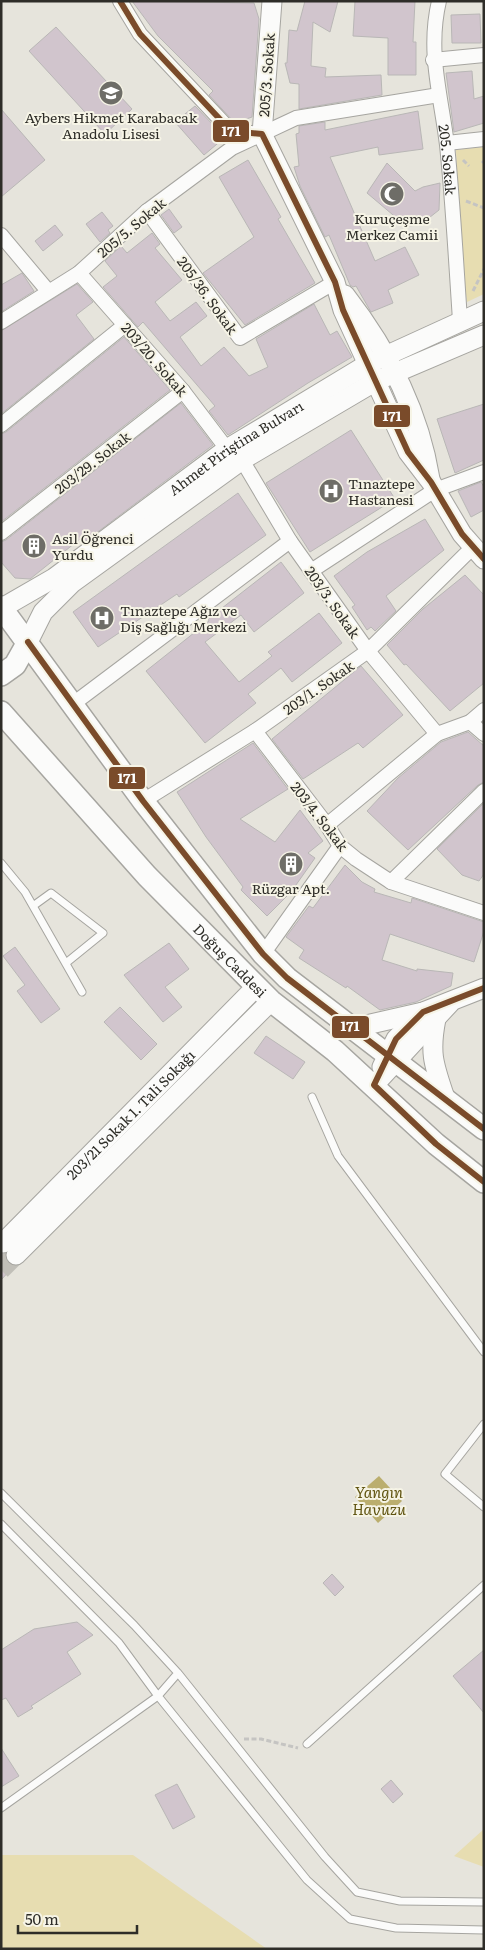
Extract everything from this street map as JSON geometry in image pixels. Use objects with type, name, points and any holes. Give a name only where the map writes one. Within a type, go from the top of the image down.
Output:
[{"type":"main road","name":"205/3. Sokak","points":[[272,1],[262,134],[335,282],[391,364]]},
{"type":"main road","name":"205/3. Sokak","points":[[335,282],[343,310],[372,372]]},
{"type":"main road","name":"Ahmet Piriştina Bulvarı","points":[[391,364],[460,320],[484,311]]},
{"type":"main road","name":"Ahmet Piriştina Bulvarı","points":[[2,608],[54,578],[234,454],[372,372],[391,364],[484,335]]},
{"type":"main road","points":[[391,364],[425,448],[433,486]]},
{"type":"main road","points":[[372,372],[408,452],[433,486],[452,519],[478,553]]},
{"type":"main road","name":"Ahmet Piriştina Bulvarı","points":[[28,642],[42,612],[72,584],[234,454]]},
{"type":"main road","name":"Doğuş Caddesi","points":[[2,608],[143,801],[263,954],[287,978],[484,1129]]},
{"type":"main road","points":[[1,675],[16,665],[28,642]]},
{"type":"main road","name":"Doğuş Caddesi","points":[[1,712],[148,876],[264,994],[374,1085],[436,1144],[484,1182]]},
{"type":"main road","points":[[374,1085],[392,1057],[430,1015],[454,998],[484,988]]},
{"type":"main road","name":"203/21 Sokak 1. Tali Sokağı","points":[[9,1249],[264,994]]},
{"type":"main road","points":[[353,1028],[430,1015]]},
{"type":"main road","points":[[430,1015],[432,1062],[445,1098]]},
{"type":"street","points":[[120,1],[140,34],[231,132],[262,134]]},
{"type":"street","name":"205. Sokak","points":[[439,1],[435,18],[433,60],[447,143],[460,320]]},
{"type":"street","points":[[433,60],[484,55]]},
{"type":"street","name":"205/5. Sokak","points":[[1,322],[79,272],[147,212],[232,148],[296,118],[439,95]]},
{"type":"street","points":[[447,143],[484,139]]},
{"type":"street","name":"205/36. Sokak","points":[[147,212],[240,338],[335,282]]},
{"type":"street","points":[[1,236],[48,291]]},
{"type":"street","name":"203/20. Sokak","points":[[79,272],[183,391],[234,454]]},
{"type":"street","points":[[1,425],[125,325]]},
{"type":"street","name":"203/29. Sokak","points":[[1,533],[183,391]]},
{"type":"street","name":"203/3. Sokak","points":[[234,454],[290,541],[368,651],[438,734]]},
{"type":"street","points":[[311,571],[433,486],[484,472]]},
{"type":"street","points":[[73,704],[290,541]]},
{"type":"street","name":"203/1. Sokak","points":[[143,801],[255,731],[368,651],[478,553]]},
{"type":"street","points":[[327,825],[438,734],[470,722],[484,710]]},
{"type":"street","points":[[470,722],[484,734]]},
{"type":"street","name":"203/4. Sokak","points":[[255,731],[327,825],[340,846],[391,882],[484,914]]},
{"type":"street","points":[[391,882],[484,791]]},
{"type":"street","points":[[263,954],[340,846]]},
{"type":"lane","points":[[1,863],[25,892],[82,992]]},
{"type":"lane","points":[[33,906],[51,892],[103,933],[66,963]]},
{"type":"lane","points":[[312,1097],[338,1156],[484,1352]]},
{"type":"lane","points":[[484,1424],[445,1474],[484,1507]]},
{"type":"lane","points":[[1,1493],[134,1625],[178,1673],[324,1858],[357,1892],[400,1901],[484,1902]]},
{"type":"lane","points":[[1,1524],[120,1643],[158,1696],[308,1880],[350,1919],[396,1928],[484,1930]]},
{"type":"lane","points":[[307,1744],[484,1585]]},
{"type":"lane","points":[[1,1808],[158,1696],[178,1673]]},
{"type":"path","points":[[231,1739],[261,1739],[297,1749],[307,1744]]},
{"type":"shaded area","points":[[484,147],[484,294],[467,302],[461,258],[456,150]]},
{"type":"shaded area","points":[[484,1829],[484,1867],[454,1856]]},
{"type":"shaded area","points":[[1,1855],[133,1855],[267,1949],[1,1949]]},
{"type":"water","name":"Yangın Havuzu","points":[[379,1476],[402,1501],[378,1523],[355,1497]]},
{"type":"building","points":[[132,1],[254,3],[259,19],[252,117],[235,123],[209,95],[213,91],[158,36]]},
{"type":"building","points":[[305,1],[338,1],[330,32],[313,22],[311,66],[326,68],[325,77],[381,75],[382,95],[299,109],[299,84],[290,83],[285,63],[287,63],[289,30],[297,31]]},
{"type":"building","points":[[355,1],[415,1],[413,42],[416,42],[416,75],[388,75],[388,38],[353,36]]},
{"type":"building","points":[[480,14],[481,43],[452,43],[451,15]]},
{"type":"building","points":[[56,27],[132,109],[105,134],[29,51]]},
{"type":"building","points":[[472,71],[474,99],[484,96],[484,123],[454,132],[446,73]]},
{"type":"building","points":[[195,106],[218,130],[216,131],[223,139],[204,155],[175,122]]},
{"type":"building","points":[[1,109],[45,160],[1,197]]},
{"type":"building","points":[[418,111],[423,149],[379,155],[378,147],[330,157],[375,261],[405,247],[419,275],[388,290],[393,303],[371,312],[356,286],[350,285],[329,235],[325,237],[300,186],[294,167],[299,166],[296,134],[299,133],[299,126],[325,122],[325,130]]},
{"type":"building","points":[[248,160],[281,217],[278,219],[315,283],[245,325],[203,273],[254,237],[219,177]]},
{"type":"building","name":"Kuruçeşme Merkez Camii","points":[[387,163],[415,191],[440,183],[439,210],[420,225],[406,226],[367,193]]},
{"type":"building","points":[[169,209],[182,227],[174,233],[161,215]]},
{"type":"building","points":[[102,212],[113,226],[108,230],[110,233],[100,242],[86,224]]},
{"type":"building","points":[[55,225],[63,235],[43,251],[35,241]]},
{"type":"building","points":[[152,233],[160,244],[155,248],[182,280],[155,302],[170,321],[196,302],[207,316],[180,337],[201,366],[224,347],[249,376],[268,367],[256,339],[314,304],[330,335],[337,331],[352,357],[228,435],[209,411],[215,406],[143,322],[138,327],[103,287],[117,276],[105,261],[121,246],[127,253]]},
{"type":"building","points":[[22,273],[34,291],[1,312],[1,285]]},
{"type":"building","points":[[77,284],[93,302],[76,315],[94,339],[1,414],[1,331]]},
{"type":"building","points":[[124,337],[170,390],[1,522],[1,434],[6,432]]},
{"type":"building","points":[[181,403],[213,445],[83,543],[80,539],[30,579],[15,578],[1,562],[1,542]]},
{"type":"building","points":[[484,404],[484,460],[455,473],[437,419]]},
{"type":"building","name":"Tınaztepe Hastanesi","points":[[351,430],[395,499],[310,552],[266,483]]},
{"type":"building","points":[[481,482],[484,487],[484,510],[471,517],[458,491]]},
{"type":"building","points":[[238,493],[266,535],[179,597],[177,594],[98,647],[73,612]]},
{"type":"building","points":[[425,519],[444,550],[386,596],[396,611],[375,631],[371,627],[367,630],[352,607],[355,605],[334,576],[367,552]]},
{"type":"building","points":[[281,562],[304,593],[254,632],[241,615],[205,642],[239,682],[272,656],[268,652],[319,613],[342,643],[292,682],[281,668],[248,694],[256,703],[205,743],[146,671],[209,621],[208,619]]},
{"type":"building","points":[[465,575],[484,595],[484,683],[450,711],[406,664],[404,665],[387,645],[423,609]]},
{"type":"building","points":[[361,666],[403,715],[363,748],[358,743],[303,779],[272,739]]},
{"type":"building","points":[[468,732],[484,746],[484,782],[478,785],[408,850],[367,811],[398,778],[441,742]]},
{"type":"building","points":[[253,743],[288,789],[240,819],[275,842],[300,810],[323,841],[308,853],[315,858],[291,892],[267,916],[241,890],[243,887],[206,837],[177,792]]},
{"type":"building","points":[[484,803],[484,874],[479,881],[462,875],[437,849]]},
{"type":"building","points":[[345,865],[362,882],[375,889],[374,892],[411,903],[412,898],[484,922],[484,931],[474,962],[390,934],[382,960],[417,971],[417,969],[453,973],[451,986],[416,1002],[380,1010],[347,986],[346,988],[299,958],[304,950],[286,937],[309,906],[313,908]]},
{"type":"building","points":[[169,943],[189,969],[165,987],[182,1007],[163,1022],[124,975]]},
{"type":"building","points":[[15,947],[60,1009],[41,1023],[17,991],[25,985],[3,956]]},
{"type":"building","points":[[120,1007],[157,1044],[141,1060],[104,1022]]},
{"type":"building","points":[[266,1036],[305,1062],[293,1079],[254,1053]]},
{"type":"building","points":[[1,1254],[5,1254],[8,1263],[14,1266],[1,1280]]},
{"type":"building","points":[[332,1574],[344,1587],[335,1596],[323,1583]]},
{"type":"building","points":[[77,1622],[93,1635],[67,1652],[81,1674],[31,1706],[33,1708],[18,1717],[6,1698],[1,1700],[1,1650],[34,1629]]},
{"type":"building","points":[[484,1650],[484,1713],[453,1676]]},
{"type":"building","points":[[1,1748],[19,1776],[1,1787]]},
{"type":"building","points":[[391,1780],[403,1794],[393,1803],[381,1789]]},
{"type":"building","points":[[177,1784],[195,1817],[173,1829],[155,1795]]},
{"type":"tunnel","points":[[1,1270],[16,1255]]},
{"type":"transit line","name":"171","points":[[120,1],[140,34],[231,131],[262,134],[335,282],[343,310],[408,452],[431,482],[462,534],[484,559]]},
{"type":"transit line","name":"171","points":[[28,642],[143,801],[263,954],[287,978],[484,1129]]},
{"type":"transit line","name":"171","points":[[484,988],[423,1012],[396,1039],[374,1085],[436,1144],[484,1182]]},
{"type":"place","name":"Aybers Hikmet Karabacak Anadolu Lisesi","points":[[111,93]]},
{"type":"place","name":"Kuruçeşme Merkez Camii","points":[[392,194]]},
{"type":"place","name":"Tınaztepe Hastanesi","points":[[331,491]]},
{"type":"place","name":"Asil Öğrenci Yurdu","points":[[34,546]]},
{"type":"place","name":"Tınaztepe Ağız ve Diş Sağlığı Merkezi","points":[[102,618]]},
{"type":"place","name":"Rüzgar Apt.","points":[[291,864]]}]
